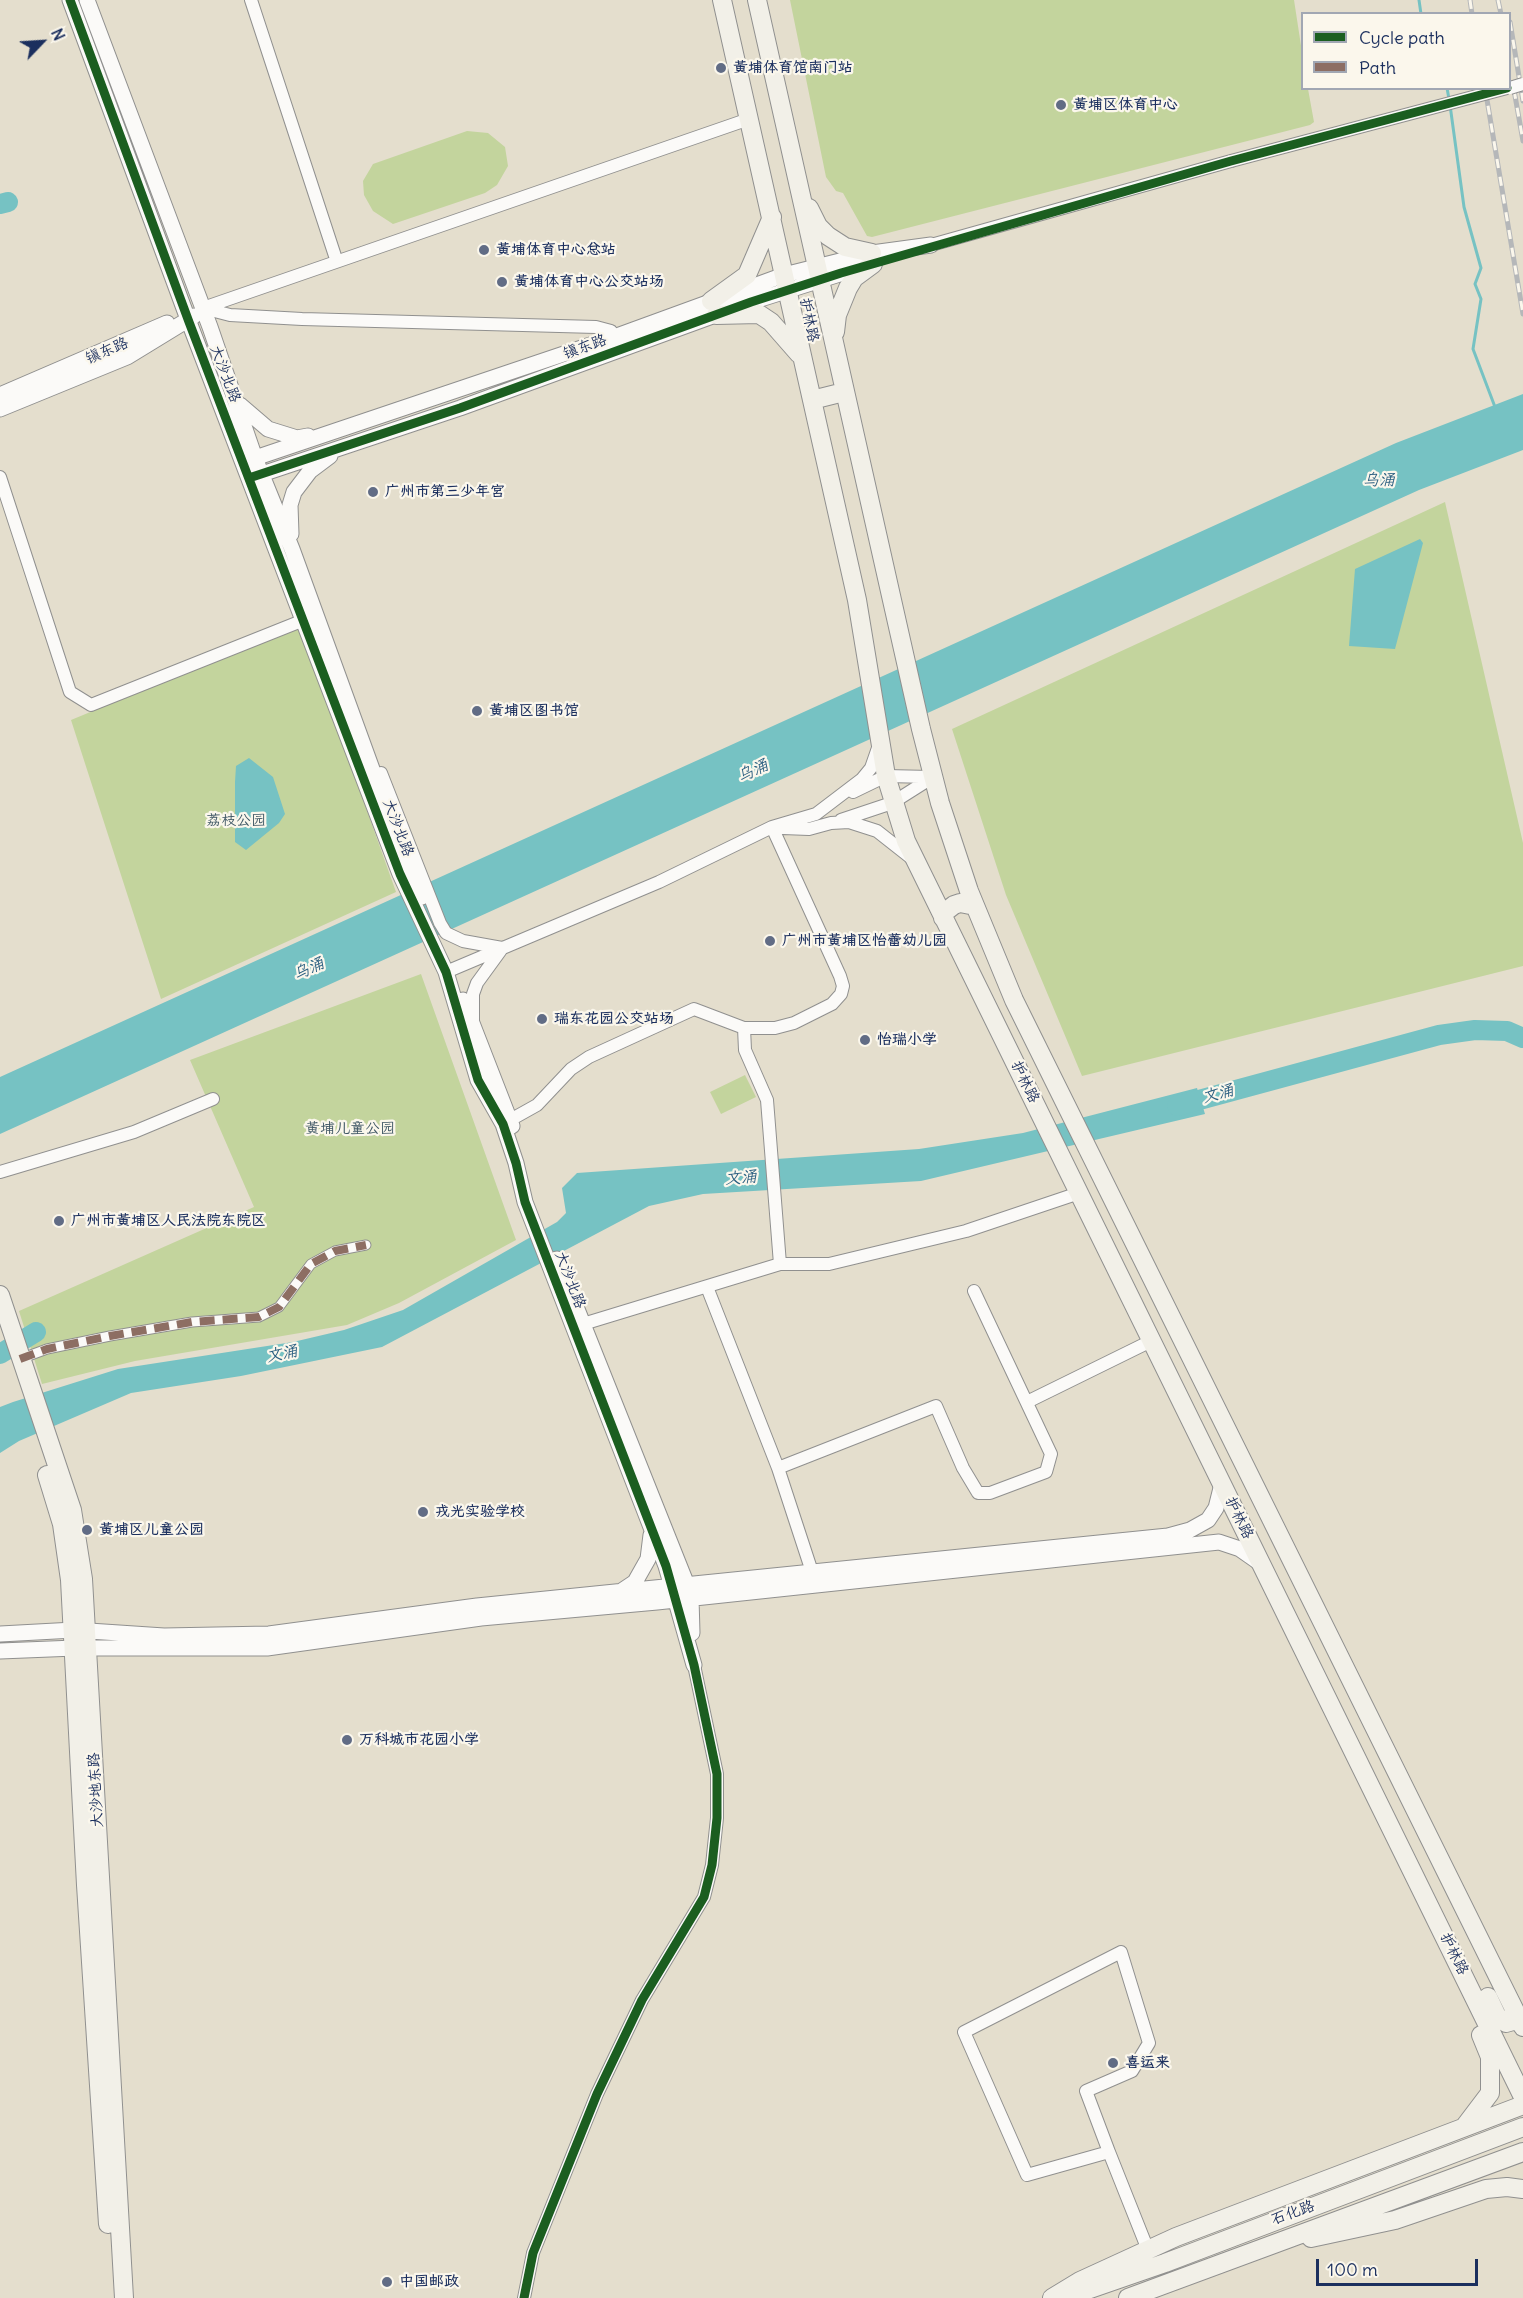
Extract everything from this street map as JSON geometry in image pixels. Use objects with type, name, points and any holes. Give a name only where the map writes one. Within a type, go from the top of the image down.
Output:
[{"type":"main road","name":"护林路","points":[[722,0],[859,610],[870,686],[892,803],[916,862],[943,918],[1523,2097]]},
{"type":"main road","name":"护林路","points":[[757,0],[906,669],[933,777],[975,906],[1004,979],[1095,1166],[1519,2019]]},
{"type":"main road","points":[[763,179],[796,171]]},
{"type":"main road","points":[[800,190],[818,226],[828,236],[845,247],[873,258],[854,278],[841,302],[837,315],[834,345]]},
{"type":"main road","points":[[714,308],[747,275],[772,217]]},
{"type":"main road","points":[[714,308],[759,314],[782,332],[802,358]]},
{"type":"main road","points":[[812,400],[844,392]]},
{"type":"main road","points":[[943,918],[945,912],[954,905],[961,903],[975,906]]},
{"type":"main road","name":"大沙地东路","points":[[0,1295],[6,1337],[43,1447],[72,1510],[77,1533],[87,1907],[113,2298]]},
{"type":"main road","name":"大沙地东路","points":[[6,1337],[20,1359],[43,1447]]},
{"type":"main road","name":"大沙地东路","points":[[81,1639],[124,2298]]},
{"type":"main road","points":[[1443,1932],[1463,1953],[1502,2021],[1519,2019]]},
{"type":"main road","points":[[1464,2127],[1490,2093],[1490,2057],[1476,2023],[1482,2011]]},
{"type":"main road","points":[[1052,2298],[1080,2281],[1148,2250],[1523,2105]]},
{"type":"main road","name":"石化路","points":[[1063,2298],[1165,2263],[1523,2127]]},
{"type":"main road","name":"石化路","points":[[1128,2298],[1523,2152]]},
{"type":"main road","points":[[1276,2244],[1335,2235],[1384,2223],[1523,2176]]},
{"type":"main road","points":[[1486,2189],[1507,2187],[1523,2189]]},
{"type":"street","name":"大沙北路","points":[[70,0],[187,318],[256,477],[292,549],[364,744],[419,880],[441,943],[478,1080],[507,1123],[525,1202],[563,1289],[583,1324],[682,1592],[694,1665]]},
{"type":"street","name":"大沙北路","points":[[87,0],[238,402],[255,458]]},
{"type":"street","points":[[251,0],[336,259]]},
{"type":"street","points":[[931,245],[1231,161],[1500,90]]},
{"type":"street","points":[[202,308],[336,259],[749,119]]},
{"type":"street","name":"镇东路","points":[[256,477],[460,408],[786,282],[931,245]]},
{"type":"street","name":"镇东路","points":[[0,409],[127,357],[202,308]]},
{"type":"street","points":[[202,308],[230,315],[302,319],[596,327],[611,331],[615,337]]},
{"type":"street","name":"镇东路","points":[[255,458],[615,337],[714,308]]},
{"type":"street","name":"镇东路","points":[[0,396],[187,318]]},
{"type":"street","points":[[238,402],[258,423],[284,435],[297,438],[335,431],[347,445],[310,471],[294,492],[290,505],[292,549]]},
{"type":"street","points":[[255,458],[256,477]]},
{"type":"street","points":[[0,477],[70,692],[91,705],[304,620]]},
{"type":"street","name":"大沙北路","points":[[256,477],[304,620],[400,874],[441,943]]},
{"type":"street","points":[[448,970],[659,882],[772,827],[816,814],[862,779],[871,768],[880,744]]},
{"type":"street","points":[[837,799],[886,776],[933,777]]},
{"type":"street","points":[[772,827],[809,829],[831,823],[892,803],[933,777]]},
{"type":"street","points":[[831,823],[849,822],[877,831],[916,862]]},
{"type":"street","points":[[507,1123],[537,1105],[571,1069],[589,1058],[694,1009],[744,1028],[775,1028],[794,1023],[832,1004],[841,994],[843,986],[772,827]]},
{"type":"street","points":[[441,943],[463,941],[503,948]]},
{"type":"street","points":[[473,1024],[473,994],[477,983],[503,948]]},
{"type":"street","name":"大沙北路","points":[[448,970],[473,1024],[507,1123],[524,1162],[563,1289],[651,1529],[682,1592]]},
{"type":"street","points":[[744,1028],[745,1050],[767,1100],[780,1264]]},
{"type":"street","points":[[0,1172],[134,1132],[213,1099]]},
{"type":"street","points":[[583,1324],[780,1264],[829,1264],[966,1231],[1079,1193]]},
{"type":"street","points":[[20,1359],[48,1349],[110,1336],[192,1322],[259,1317],[279,1307],[311,1264],[335,1251],[366,1245]]},
{"type":"street","points":[[706,1287],[778,1468],[815,1579]]},
{"type":"street","points":[[778,1468],[936,1406],[972,1485],[978,1493],[990,1493],[1025,1479],[1041,1476],[1050,1465],[1051,1454],[974,1291]]},
{"type":"street","points":[[1027,1402],[1151,1341]]},
{"type":"street","points":[[815,1579],[1168,1536],[1190,1530],[1208,1520],[1216,1508],[1222,1484]]},
{"type":"street","points":[[620,1592],[635,1582],[648,1559],[652,1544],[651,1529]]},
{"type":"street","points":[[0,1634],[267,1648],[682,1592],[1219,1542],[1240,1549],[1263,1565]]},
{"type":"street","points":[[0,1651],[81,1639],[269,1634],[477,1606],[620,1592],[682,1592]]},
{"type":"street","points":[[524,2298],[533,2253],[597,2094],[642,2000],[704,1897],[712,1865],[717,1818],[717,1774],[694,1665]]},
{"type":"street","points":[[1109,2152],[1027,2175],[964,2032],[1121,1952],[1149,2043],[1132,2070],[1086,2091],[1148,2250]]},
{"type":"green space","name":"黄埔区体育中心","points":[[790,0],[1294,0],[1301,46],[1301,90],[1308,90],[1314,122],[1310,125],[872,237],[867,236],[843,193],[836,191],[826,177]]},
{"type":"green space","points":[[467,131],[488,133],[505,147],[508,166],[497,185],[485,193],[393,224],[373,211],[364,195],[363,181],[373,164]]},
{"type":"green space","points":[[1445,502],[1523,843],[1523,966],[1082,1076],[1006,895],[952,729]]},
{"type":"green space","name":"荔枝公园","points":[[301,625],[396,892],[161,999],[71,720]]},
{"type":"green space","name":"黄埔儿童公园","points":[[421,974],[516,1240],[399,1303],[347,1325],[135,1361],[42,1384],[19,1311],[254,1207],[190,1060]]},
{"type":"green space","points":[[745,1075],[756,1097],[721,1114],[710,1092]]},
{"type":"water","name":"乌涌","points":[[1523,394],[1523,450],[1419,490],[0,1134],[0,1077],[1396,443]]},
{"type":"water","points":[[1420,539],[1423,543],[1395,649],[1349,646],[1355,569]]},
{"type":"water","points":[[249,758],[273,777],[285,814],[279,823],[246,850],[235,842],[235,782],[236,766]]},
{"type":"water","points":[[1197,1088],[1205,1114],[921,1181],[703,1194],[649,1206],[382,1347],[241,1376],[131,1393],[19,1441],[0,1453],[0,1407],[13,1402],[118,1369],[293,1342],[344,1330],[403,1310],[557,1222],[566,1213],[562,1188],[577,1173],[919,1149],[1023,1133]]},
{"type":"waterway","points":[[1419,0],[1421,12]]},
{"type":"waterway","points":[[1447,90],[1449,99]]},
{"type":"waterway","points":[[1450,105],[1464,207],[1481,268],[1475,284],[1481,299],[1473,349],[1495,407]]},
{"type":"waterway","points":[[0,204],[8,202]]},
{"type":"waterway","name":"文涌","points":[[1177,1106],[1439,1035],[1475,1030],[1507,1031],[1523,1038]]},
{"type":"waterway","points":[[0,1354],[36,1332]]},
{"type":"railway","points":[[1470,0],[1472,12]]},
{"type":"railway","points":[[1498,0],[1501,12]]},
{"type":"railway","points":[[1511,28],[1523,101]]},
{"type":"railway","points":[[1485,90],[1523,314]]},
{"type":"railway","points":[[1514,90],[1523,141]]},
{"type":"marked path","points":[[20,1359],[47,1349],[110,1336],[192,1322],[259,1317],[279,1307],[311,1264],[335,1251],[366,1245]]},
{"type":"cycle path","points":[[70,0],[189,322],[400,874],[446,972],[478,1080],[503,1124],[516,1163],[525,1202],[666,1566],[694,1665],[717,1774],[717,1818],[712,1865],[704,1897],[642,2000],[597,2094],[533,2253],[524,2298]]},
{"type":"cycle path","points":[[249,478],[460,408],[751,302],[841,273],[1231,161],[1499,90]]},
{"type":"place","name":"黄埔体育馆南门站","points":[[721,68]]},
{"type":"place","name":"黄埔区体育中心","points":[[1061,105]]},
{"type":"place","name":"黄埔体育中心总站","points":[[484,250]]},
{"type":"place","name":"黄埔体育中心公交站场","points":[[502,282]]},
{"type":"place","name":"广州市第三少年宫","points":[[373,492]]},
{"type":"place","name":"黄埔区图书馆","points":[[477,711]]},
{"type":"place","name":"广州市黄埔区怡蕾幼儿园","points":[[770,941]]},
{"type":"place","name":"瑞东花园公交站场","points":[[542,1019]]},
{"type":"place","name":"怡瑞小学","points":[[865,1040]]},
{"type":"place","name":"广州市黄埔区人民法院东院区","points":[[59,1221]]},
{"type":"place","name":"戎光实验学校","points":[[423,1512]]},
{"type":"place","name":"黄埔区儿童公园","points":[[87,1530]]},
{"type":"place","name":"万科城市花园小学","points":[[347,1740]]},
{"type":"place","name":"喜运来","points":[[1113,2063]]},
{"type":"place","name":"中国邮政","points":[[387,2282]]}]
